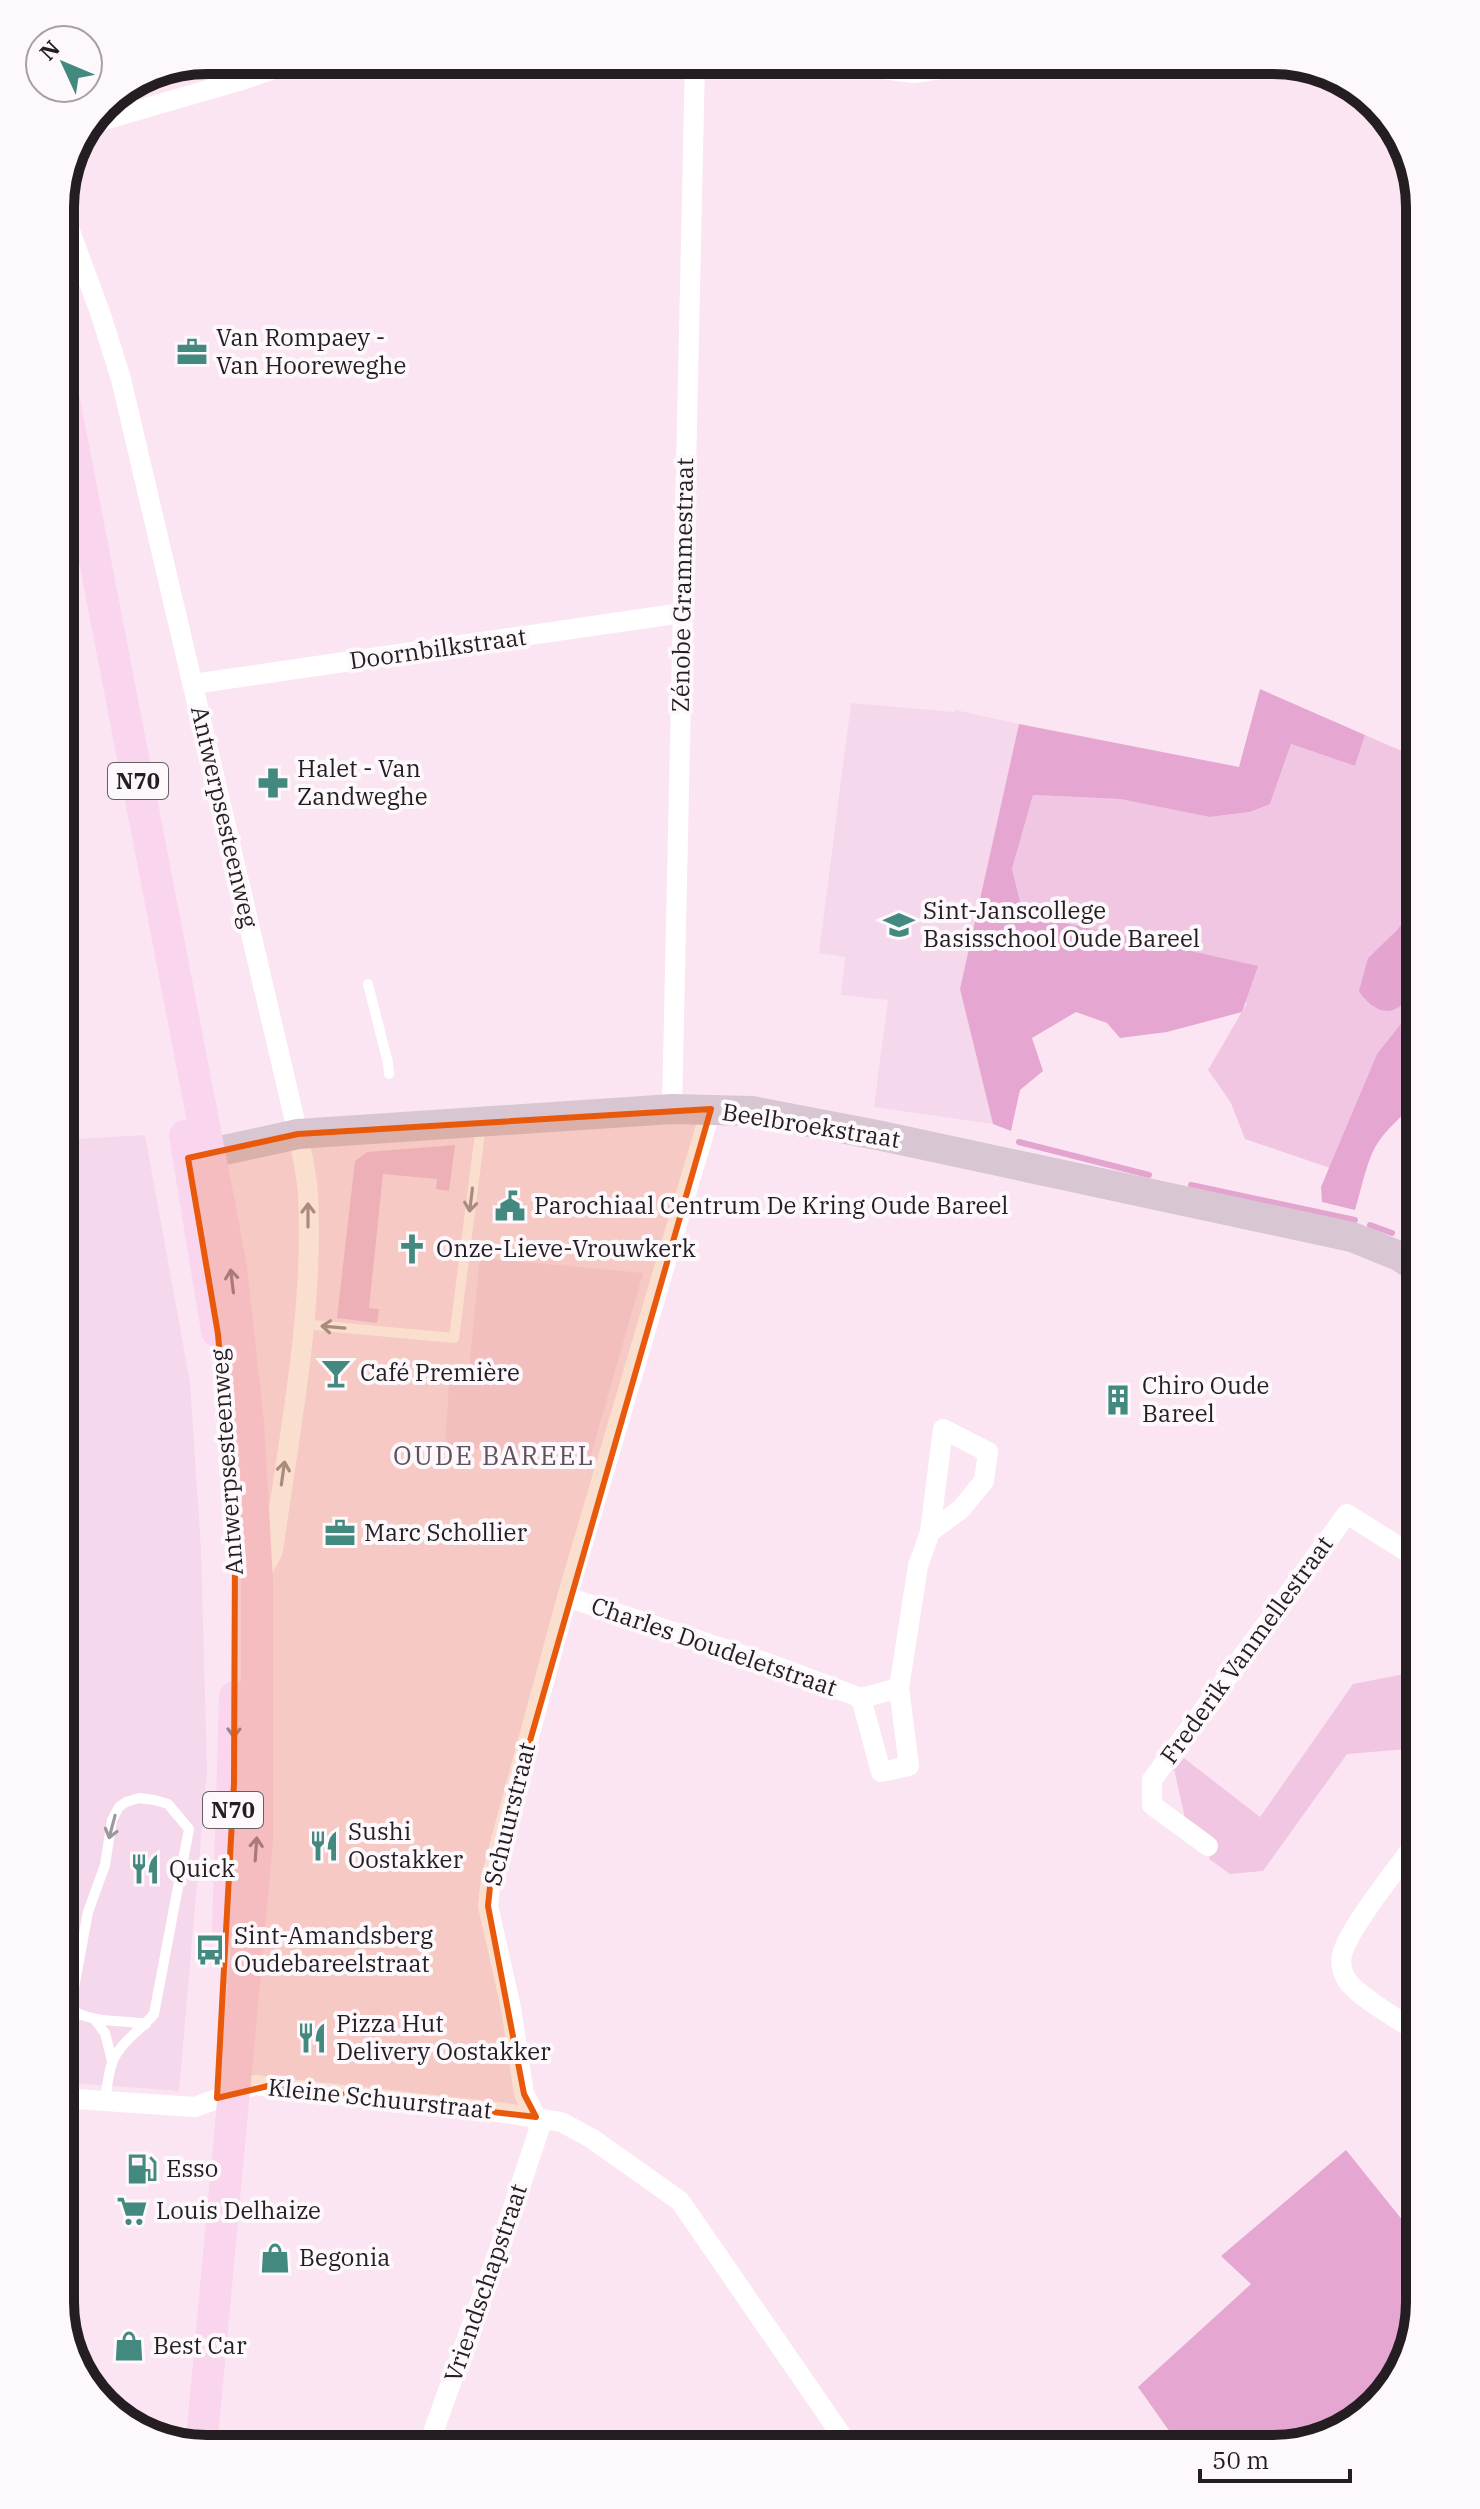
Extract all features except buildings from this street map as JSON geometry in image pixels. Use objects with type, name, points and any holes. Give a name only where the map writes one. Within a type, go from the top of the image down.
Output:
[{"type":"main road","name":"Antwerpsesteenweg","points":[[74,457],[199,1156],[231,1468],[235,1545],[233,1814],[227,1955],[226,2095],[202,2435]]},
{"type":"main road","name":"Antwerpsesteenweg","points":[[74,560],[199,1156],[231,1268],[248,1422],[257,1580],[257,1842],[184,2433]]},
{"type":"street","points":[[108,119],[259,74]]},
{"type":"street","name":"Zénobe Grammestraat","points":[[672,1109],[695,74]]},
{"type":"street","name":"Antwerpsesteenweg","points":[[74,246],[101,315],[121,379],[298,1134],[308,1196],[308,1248],[302,1324],[273,1551],[257,1580]]},
{"type":"street","name":"Doornbilkstraat","points":[[193,684],[682,613]]},
{"type":"street","name":"Beelbroekstraat","points":[[199,1156],[298,1134],[391,1125],[481,1123],[672,1109],[752,1111],[1352,1237],[1406,1261]]},
{"type":"street","name":"Schuurstraat","points":[[536,2117],[524,2094],[511,2008],[488,1906],[491,1877],[567,1597],[711,1109]]},
{"type":"street","name":"Charles Doudeletstraat","points":[[861,1698],[881,1772],[909,1766],[899,1688],[918,1566],[930,1532],[943,1429],[988,1452],[984,1481],[961,1509],[930,1532]]},
{"type":"street","name":"Frederik Vanmellestraat","points":[[1208,1846],[1152,1805],[1152,1780],[1347,1514],[1406,1551]]},
{"type":"street","name":"Charles Doudeletstraat","points":[[567,1597],[773,1665],[861,1698],[899,1688]]},
{"type":"street","points":[[1406,1857],[1358,1924],[1342,1953],[1341,1963],[1343,1974],[1356,1990],[1406,2024]]},
{"type":"street","name":"Kleine Schuurstraat","points":[[74,2099],[195,2107],[255,2085],[536,2117]]},
{"type":"street","points":[[536,2117],[561,2122],[591,2138],[680,2201],[841,2435]]},
{"type":"street","name":"Vriendschapstraat","points":[[432,2435],[539,2130],[536,2117]]},
{"type":"lane","points":[[368,984],[389,1074]]},
{"type":"lane","points":[[302,1324],[454,1338],[481,1123]]},
{"type":"lane","points":[[74,1979],[88,1912],[105,1865],[112,1820],[119,1807],[139,1798],[168,1804],[189,1829],[154,2014],[128,2039],[112,2061]]},
{"type":"lane","points":[[74,2010],[96,2021],[146,2024]]},
{"type":"lane","points":[[96,2021],[105,2033],[112,2061],[105,2101]]},
{"type":"highlighted area","points":[[711,1109],[491,1877],[488,1906],[524,2094],[536,2117],[268,2086],[217,2098],[234,1783],[235,1545],[218,1334],[188,1158],[298,1134]]},
{"type":"shaded area","points":[[1260,689],[1365,735],[1355,766],[1291,744],[1270,804],[1250,812],[1210,817],[1120,799],[1033,795],[1012,869],[1021,905],[1065,923],[1258,966],[1242,1012],[1167,1032],[1120,1038],[1107,1023],[1076,1012],[1032,1038],[1043,1071],[1020,1090],[1011,1131],[993,1124],[960,989],[1019,724],[1239,767]]},
{"type":"shaded area","name":"Sint-Janscollege Basisschool Oude Bareel","points":[[851,703],[955,710],[1019,724],[960,989],[993,1124],[874,1107],[888,1000],[841,995],[845,957],[819,953]]},
{"type":"shaded area","points":[[1365,735],[1406,753],[1406,918],[1368,958],[1364,999],[1382,1010],[1406,1001],[1406,1021],[1377,1054],[1330,1168],[1245,1139],[1231,1103],[1208,1070],[1247,1003],[1141,941],[1065,923],[1021,905],[1012,869],[1033,795],[1120,799],[1211,817],[1250,812],[1270,804],[1291,744],[1355,766]]},
{"type":"shaded area","points":[[1406,918],[1406,1000],[1388,1011],[1367,1001],[1359,991],[1368,958]]},
{"type":"shaded area","points":[[1406,1021],[1406,1111],[1374,1149],[1355,1210],[1322,1202],[1321,1187],[1377,1054]]},
{"type":"shaded area","points":[[145,1135],[190,1382],[201,1550],[207,1770],[179,2091],[74,2083],[74,1139]]},
{"type":"shaded area","points":[[455,1145],[449,1191],[436,1189],[437,1179],[383,1174],[369,1308],[379,1309],[377,1323],[337,1318],[355,1161],[367,1152]]},
{"type":"shaded area","points":[[480,1258],[643,1273],[590,1458],[445,1446],[450,1369],[469,1370]]},
{"type":"shaded area","points":[[1406,1674],[1406,1749],[1347,1754],[1263,1871],[1230,1874],[1209,1859],[1214,1839],[1185,1818],[1174,1769],[1184,1758],[1260,1817],[1353,1684]]},
{"type":"shaded area","points":[[1346,2150],[1406,2225],[1405,2319],[1392,2361],[1373,2390],[1347,2413],[1332,2421],[1290,2434],[1172,2435],[1138,2387],[1251,2284],[1221,2256]]},
{"type":"waterway","points":[[1019,1142],[1149,1175]]},
{"type":"waterway","points":[[1191,1185],[1355,1220]]},
{"type":"waterway","points":[[1370,1225],[1392,1233]]},
{"type":"place","name":"Van Rompaey - Van Hooreweghe","points":[[192,352]]},
{"type":"place","name":"Halet - Van Zandweghe","points":[[273,783]]},
{"type":"place","name":"Sint-Janscollege Basisschool Oude Bareel","points":[[899,925]]},
{"type":"place","name":"Parochiaal Centrum De Kring Oude Bareel","points":[[510,1206]]},
{"type":"place","name":"Onze-Lieve-Vrouwkerk","points":[[412,1249]]},
{"type":"place","name":"Café Première","points":[[336,1373]]},
{"type":"place","name":"Chiro Oude Bareel","points":[[1118,1400]]},
{"type":"place","name":"Marc Schollier","points":[[340,1533]]},
{"type":"place","name":"Sushi Oostakker","points":[[324,1846]]},
{"type":"place","name":"Quick","points":[[145,1869]]},
{"type":"place","name":"Sint-Amandsberg Oudebareelstraat","points":[[210,1950]]},
{"type":"place","name":"Pizza Hut Delivery Oostakker","points":[[312,2038]]},
{"type":"place","name":"Esso","points":[[142,2169]]},
{"type":"place","name":"Louis Delhaize","points":[[132,2211]]},
{"type":"place","name":"Begonia","points":[[275,2258]]},
{"type":"place","name":"Best Car","points":[[129,2346]]},
{"type":"district","name":"OUDE BAREEL","points":[[494,1456]]}]
